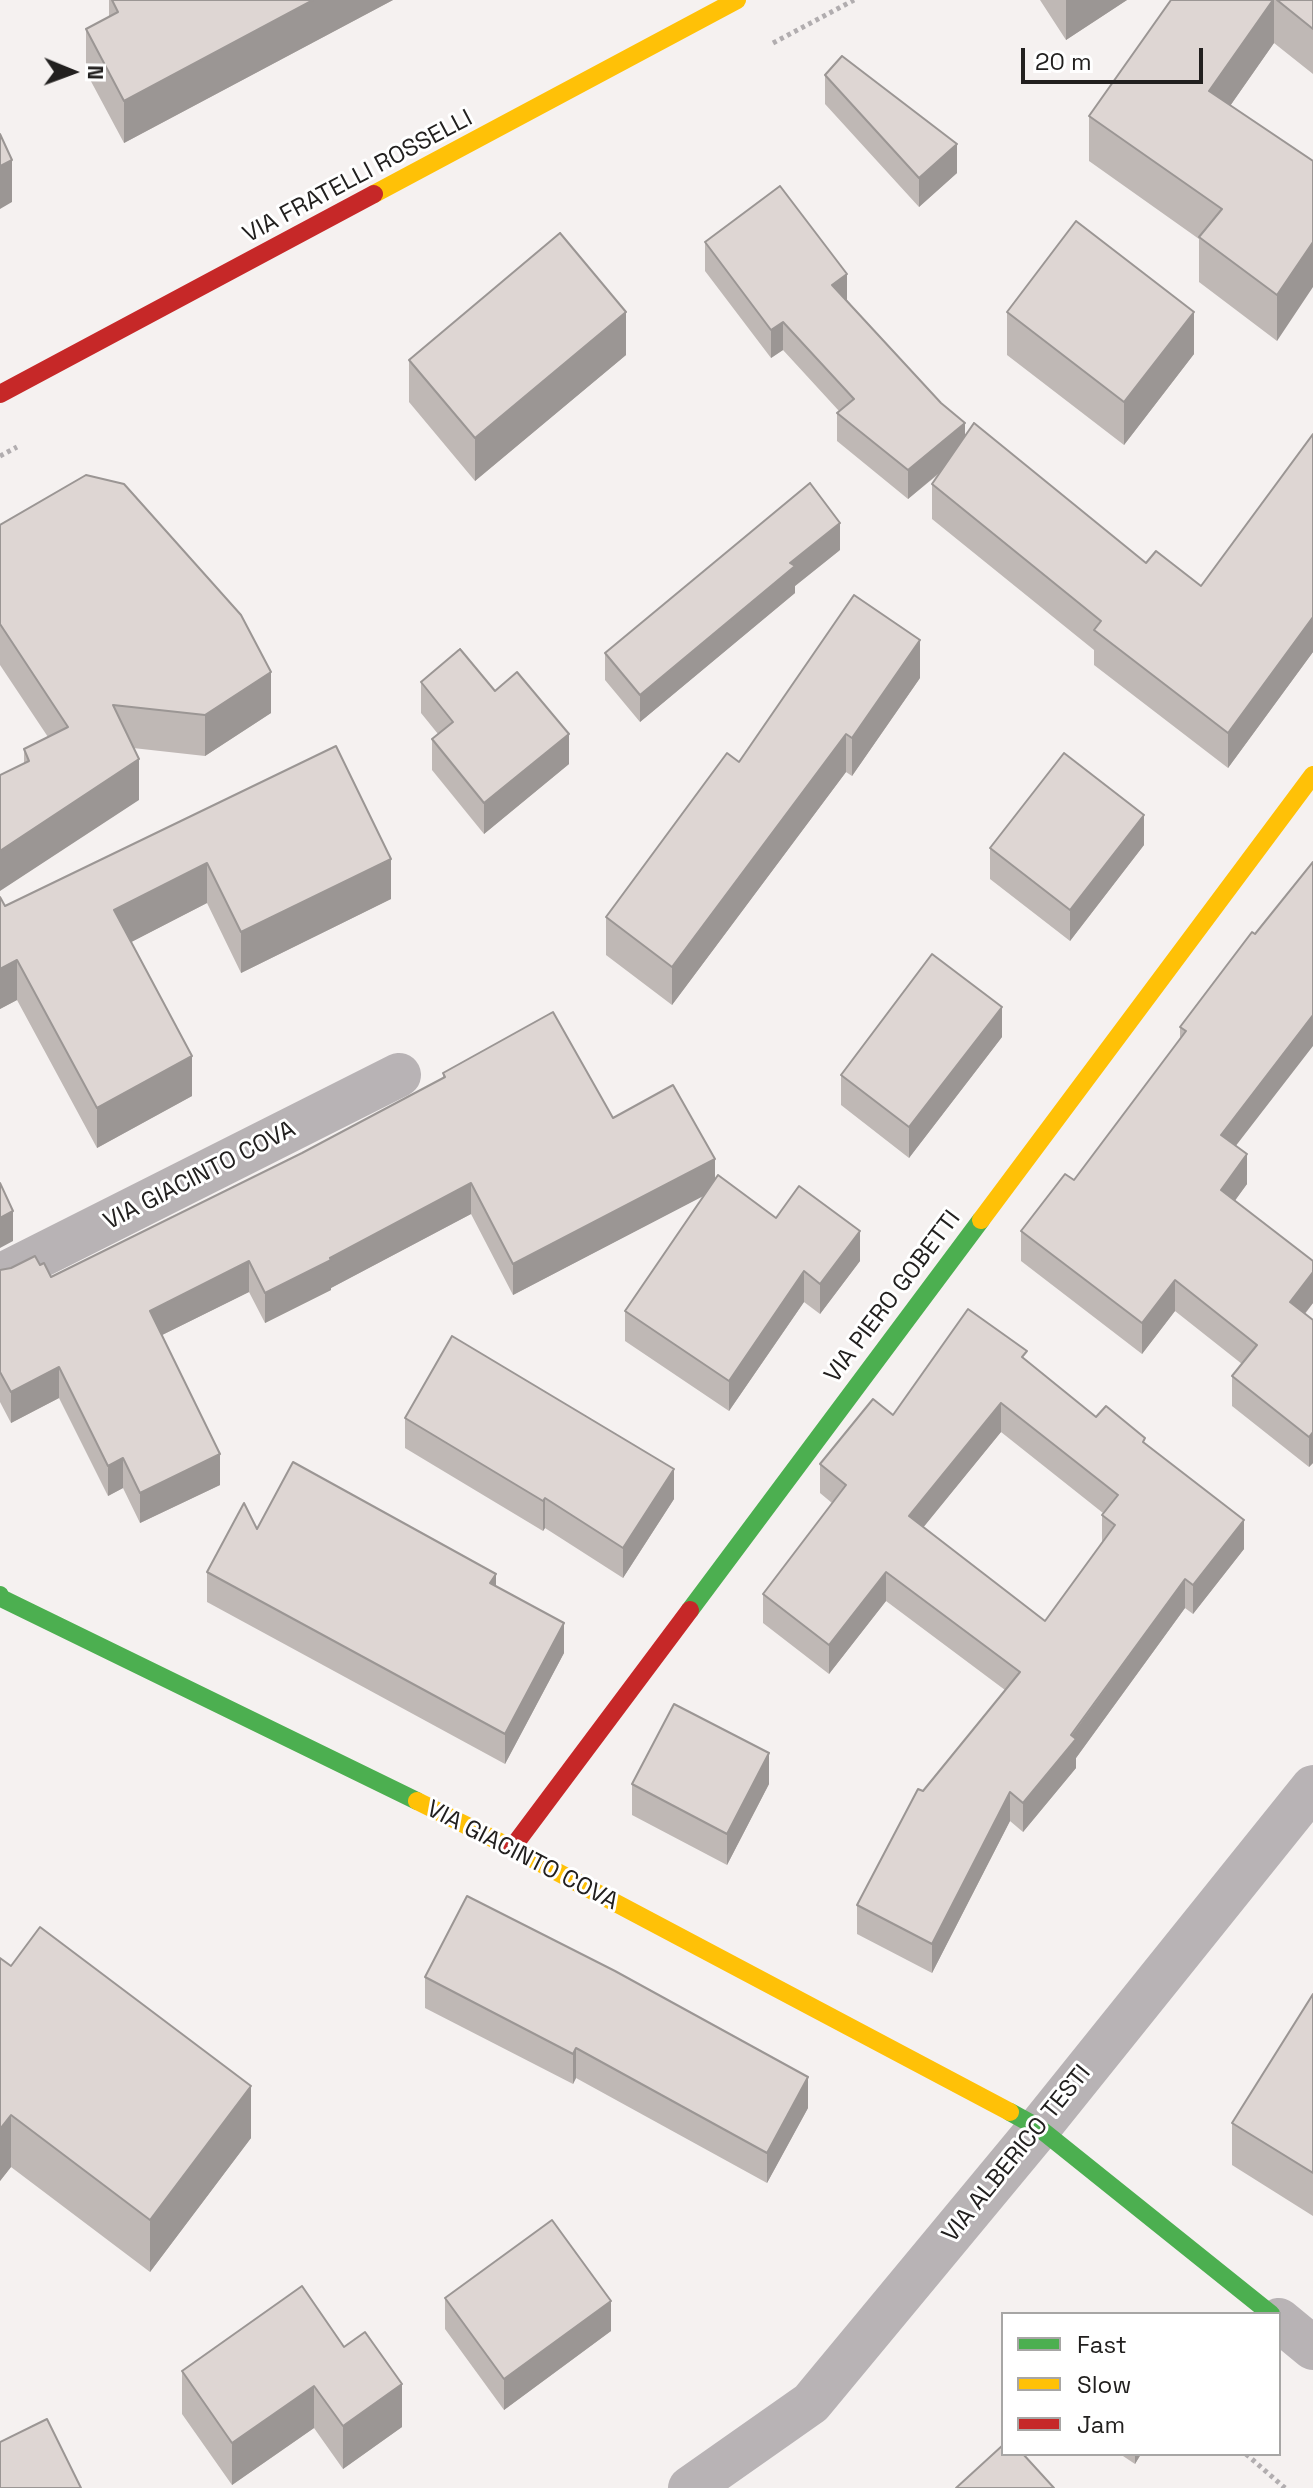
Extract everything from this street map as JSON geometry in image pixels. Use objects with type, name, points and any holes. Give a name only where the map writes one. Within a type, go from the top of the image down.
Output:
[{"type":"street","name":"VIA FRATELLI ROSSELLI","points":[[0,394],[737,0]]},
{"type":"street","name":"VIA PIERO GOBETTI","points":[[512,1848],[1313,775]]},
{"type":"street","name":"VIA GIACINTO COVA","points":[[0,1276],[399,1075]]},
{"type":"street","name":"VIA GIACINTO COVA","points":[[0,1595],[512,1848],[1039,2128],[1269,2312]]},
{"type":"street","name":"VIA ALBERICO TESTI","points":[[690,2488],[811,2403],[1039,2128],[1313,1787]]},
{"type":"street","points":[[1281,2322],[1313,2348]]},
{"type":"path","points":[[1248,2456],[1285,2488]]},
{"type":"building","points":[[112,0],[313,0],[124,101],[86,29],[118,12]]},
{"type":"building","points":[[1171,0],[1273,0],[1209,91],[1313,161],[1313,242],[1277,295],[1199,237],[1222,209],[1089,116]]},
{"type":"building","points":[[1277,0],[1313,0],[1313,29]]},
{"type":"building","points":[[842,56],[957,144],[919,178],[825,75]]},
{"type":"building","points":[[0,134],[12,160],[0,166]]},
{"type":"building","points":[[780,186],[847,274],[832,285],[941,403],[965,423],[908,470],[837,413],[854,399],[783,322],[771,330],[705,242]]},
{"type":"building","points":[[1076,221],[1194,312],[1124,402],[1007,312]]},
{"type":"building","points":[[560,233],[626,312],[475,438],[409,360]]},
{"type":"building","points":[[974,423],[1146,563],[1156,551],[1201,586],[1313,434],[1313,617],[1228,733],[1094,630],[1101,621],[932,484]]},
{"type":"building","points":[[86,475],[124,484],[241,615],[271,672],[205,715],[113,705],[139,759],[0,851],[0,775],[29,761],[24,749],[68,727],[0,624],[0,525]]},
{"type":"building","points":[[810,483],[840,523],[790,563],[795,566],[640,695],[605,653]]},
{"type":"building","points":[[854,595],[920,640],[852,738],[846,734],[672,967],[606,917],[727,753],[739,762]]},
{"type":"building","points":[[460,649],[495,691],[517,672],[569,734],[484,803],[432,739],[453,722],[421,682]]},
{"type":"building","points":[[336,746],[391,859],[241,932],[207,863],[114,910],[192,1056],[97,1108],[17,960],[0,969],[0,897],[5,906]]},
{"type":"building","points":[[1064,753],[1144,815],[1070,910],[990,848]]},
{"type":"building","points":[[1313,862],[1313,1015],[1221,1135],[1247,1154],[1221,1190],[1313,1261],[1313,1272],[1290,1302],[1313,1320],[1313,1432],[1309,1437],[1232,1376],[1257,1345],[1175,1280],[1142,1323],[1021,1231],[1065,1174],[1074,1180],[1186,1031],[1180,1027],[1252,932],[1255,934]]},
{"type":"building","points":[[932,954],[1002,1007],[909,1127],[841,1075]]},
{"type":"building","points":[[553,1012],[613,1118],[673,1085],[715,1159],[513,1264],[471,1183],[265,1293],[249,1261],[150,1311],[220,1454],[140,1493],[123,1458],[108,1466],[59,1367],[11,1392],[0,1372],[0,1270],[35,1256],[40,1265],[44,1263],[51,1277],[302,1153],[445,1077],[443,1073]]},
{"type":"building","points":[[718,1175],[776,1218],[799,1186],[860,1231],[820,1284],[804,1271],[729,1381],[625,1311]]},
{"type":"building","points":[[0,1183],[13,1211],[0,1218]]},
{"type":"building","points":[[968,1309],[1027,1351],[1022,1357],[1096,1417],[1106,1406],[1145,1438],[1143,1442],[1244,1520],[1193,1585],[1185,1579],[1071,1735],[1076,1739],[1023,1803],[1010,1792],[932,1944],[857,1905],[918,1789],[923,1791],[1020,1672],[886,1572],[829,1645],[763,1594],[846,1485],[820,1464],[873,1399],[893,1415]],"holes":[[[1001,1403],[1118,1495],[1102,1515],[1115,1525],[1045,1621],[909,1516]]]},
{"type":"building","points":[[452,1336],[674,1469],[623,1548],[545,1498],[543,1501],[405,1418]]},
{"type":"building","points":[[293,1462],[496,1574],[490,1583],[564,1623],[505,1734],[207,1572],[244,1503],[257,1529]]},
{"type":"building","points":[[674,1704],[769,1753],[727,1834],[632,1784]]},
{"type":"building","points":[[467,1896],[615,1971],[808,2077],[767,2153],[576,2048],[573,2054],[425,1977]]},
{"type":"building","points":[[40,1927],[251,2086],[150,2220],[11,2115],[0,2129],[0,1958],[11,1966]]},
{"type":"building","points":[[1313,1994],[1313,2173],[1232,2123]]},
{"type":"building","points":[[552,2220],[611,2301],[504,2379],[445,2298]]},
{"type":"building","points":[[302,2286],[344,2347],[365,2332],[402,2384],[343,2426],[314,2386],[232,2443],[182,2371]]},
{"type":"building","points":[[47,2419],[81,2488],[0,2488],[0,2442]]},
{"type":"building","points":[[1001,2447],[1001,2456],[1025,2456],[1054,2488],[956,2488]]},
{"type":"traffic: fast","points":[[690,1610],[981,1220]]},
{"type":"traffic: fast","points":[[0,1595],[417,1801]]},
{"type":"traffic: fast","points":[[1010,2112],[1039,2128],[1269,2312]]},
{"type":"traffic: slow","points":[[374,194],[737,0]]},
{"type":"traffic: slow","points":[[981,1220],[1313,775]]},
{"type":"traffic: slow","points":[[417,1801],[512,1848],[1010,2112]]},
{"type":"traffic: jam","points":[[0,394],[374,194]]},
{"type":"traffic: jam","points":[[512,1848],[690,1610]]}]
